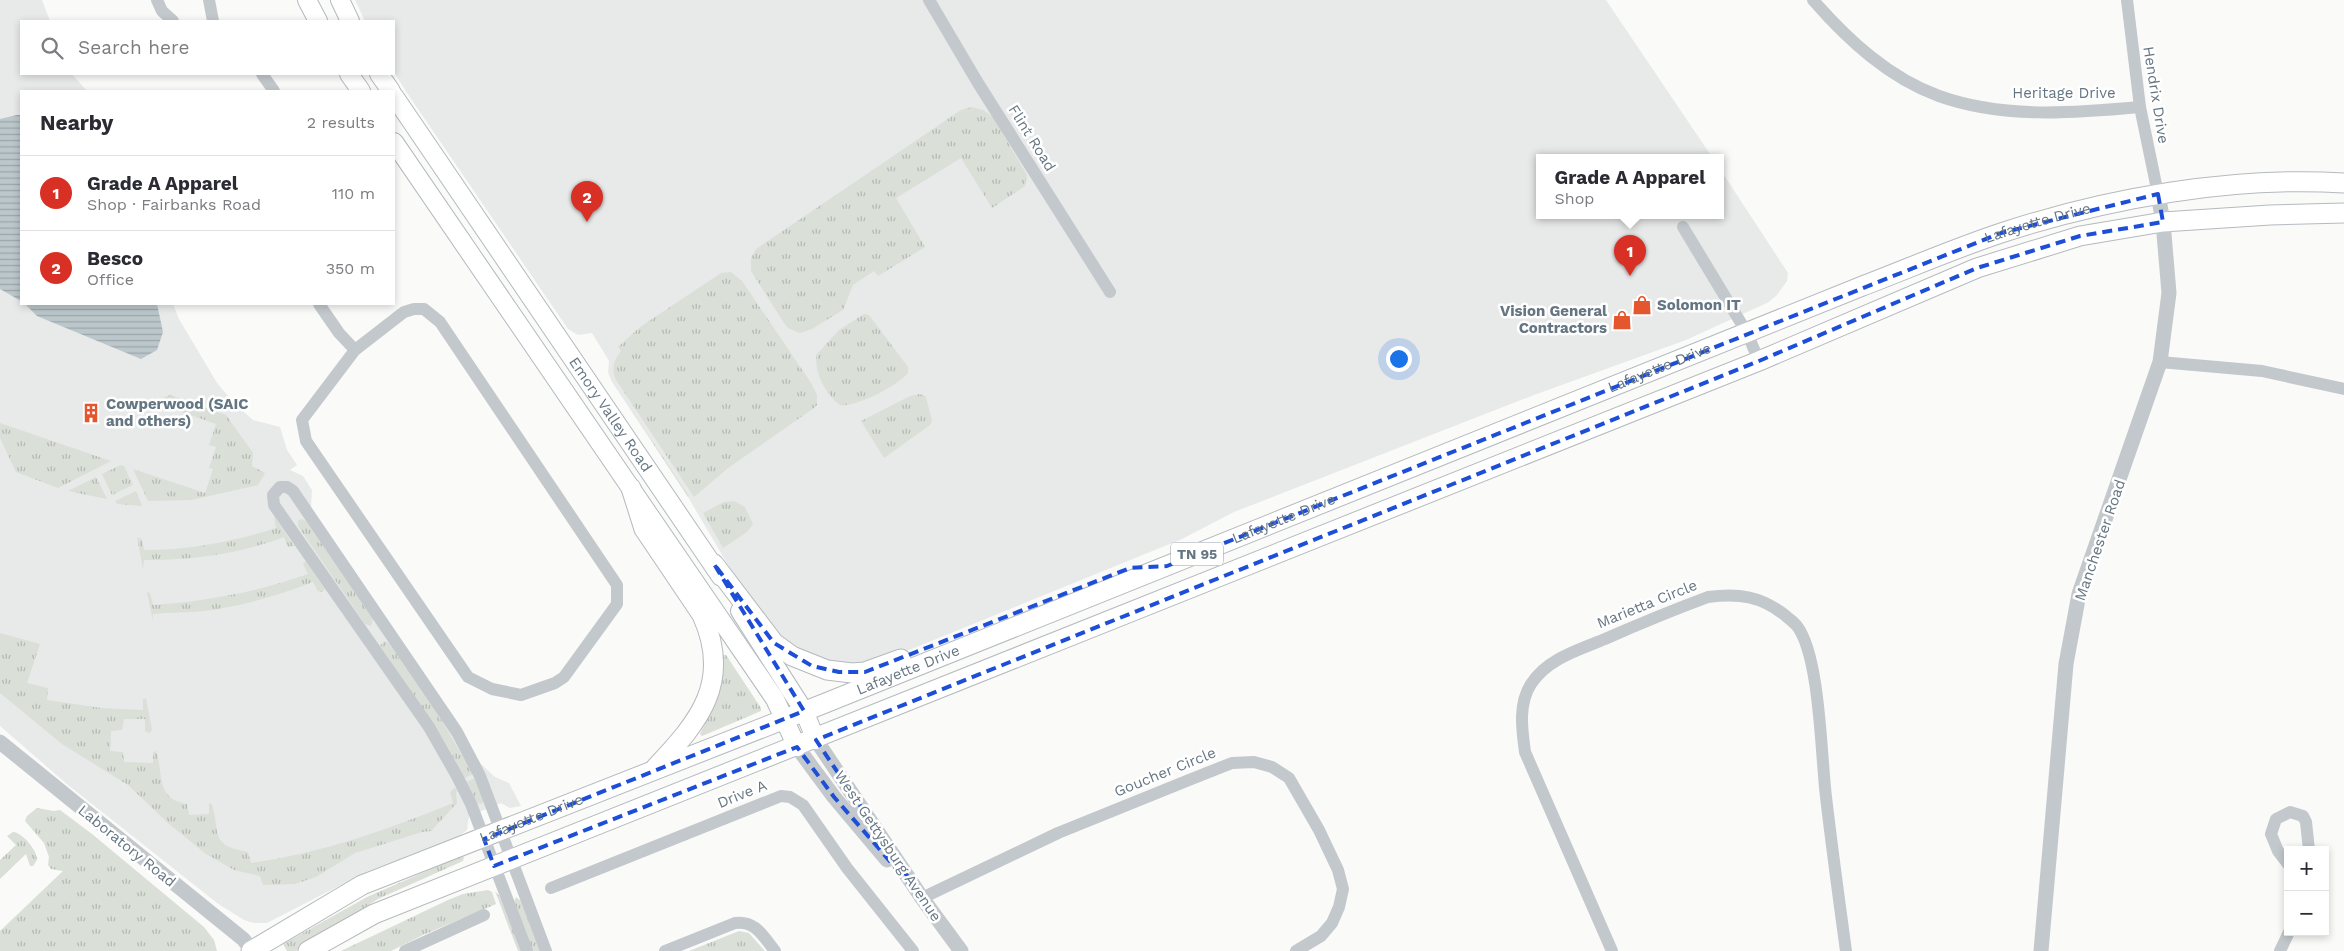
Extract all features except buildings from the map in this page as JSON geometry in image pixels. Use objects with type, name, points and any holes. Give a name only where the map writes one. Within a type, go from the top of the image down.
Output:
[{"type":"main road","points":[[307,0],[317,20]]},
{"type":"main road","points":[[340,0],[350,20]]},
{"type":"main road","points":[[350,75],[360,90]]},
{"type":"main road","points":[[380,75],[390,90]]},
{"type":"main road","name":"Emory Valley Road","points":[[395,97],[714,564],[736,604],[804,711],[816,740]]},
{"type":"main road","name":"Emory Valley Road","points":[[395,143],[775,699],[797,747]]},
{"type":"main road","name":"Lafayette Drive","points":[[252,951],[362,885],[651,773],[2001,233],[2092,208],[2158,194],[2309,181],[2344,184]]},
{"type":"main road","name":"Lafayette Drive","points":[[308,951],[374,914],[816,740],[1759,361],[1977,268],[2080,236],[2163,222],[2270,215],[2344,213]]},
{"type":"main road","points":[[631,488],[644,529],[702,614],[713,662],[712,681],[707,699],[698,718],[686,737],[651,773]]},
{"type":"main road","points":[[714,564],[774,644],[812,666],[852,673],[865,672],[887,664],[1130,568],[1168,566]]},
{"type":"street","points":[[157,0],[162,11],[171,20]]},
{"type":"street","points":[[210,0],[213,20]]},
{"type":"street","name":"Flint Road","points":[[929,0],[978,83],[1110,292]]},
{"type":"street","name":"Heritage Drive","points":[[1813,0],[1839,30],[1875,61],[1913,84],[1940,96],[1972,105],[2026,112],[2083,112],[2140,107]]},
{"type":"street","name":"Hendrix Drive","points":[[2127,0],[2140,107],[2158,194]]},
{"type":"street","points":[[263,75],[273,90]]},
{"type":"street","name":"Manchester Road","points":[[2041,951],[2066,664],[2080,594],[2160,362],[2169,293],[2163,222],[2158,194]]},
{"type":"street","points":[[1683,227],[1747,333],[1759,361]]},
{"type":"street","points":[[320,305],[339,333],[355,350]]},
{"type":"street","points":[[424,309],[432,314],[440,322],[614,579],[619,591],[617,604],[564,677],[556,683],[521,695],[492,689],[468,677],[306,441],[302,420],[355,350],[404,312],[424,309]]},
{"type":"street","points":[[2160,362],[2262,371],[2344,389]]},
{"type":"street","points":[[527,951],[458,776],[429,727],[274,504],[273,496],[277,489],[288,487],[294,491],[457,732],[480,776],[546,951]]},
{"type":"street","name":"Marietta Circle","points":[[1612,951],[1525,752],[1522,718],[1530,686],[1543,670],[1576,649],[1708,597],[1728,594],[1750,597],[1772,605],[1797,626],[1807,645],[1813,667],[1826,797],[1846,951]]},
{"type":"street","name":"West Gettysburg Avenue","points":[[816,740],[922,898],[961,951]]},
{"type":"street","name":"Laboratory Road","points":[[0,742],[243,938],[252,951]]},
{"type":"street","points":[[797,747],[834,798],[922,898]]},
{"type":"street","name":"Goucher Circle","points":[[922,898],[1058,833],[1232,763],[1254,762],[1272,767],[1289,778],[1319,830],[1338,870],[1343,889],[1339,907],[1332,923],[1321,936],[1296,951]]},
{"type":"street","name":"Drive A","points":[[551,888],[781,796],[790,797],[803,805],[847,868],[914,951]]},
{"type":"street","points":[[2284,859],[2278,851],[2271,834],[2276,819],[2290,812],[2302,816],[2308,830],[2309,846]]},
{"type":"street","points":[[405,951],[484,915]]},
{"type":"street","points":[[665,951],[734,923],[742,922],[756,928],[774,951]]},
{"type":"street","points":[[2280,951],[2287,936]]},
{"type":"highlighted area","points":[[2158,194],[2163,222],[2080,236],[1977,268],[1759,361],[816,740],[922,898],[834,797],[797,747],[494,866],[484,839],[804,711],[714,564],[774,643],[812,666],[839,672],[865,672],[1130,568],[1167,566],[2001,233]]},
{"type":"shaded area","points":[[0,0],[42,0],[50,20],[20,20],[20,75],[73,75],[86,90],[20,90],[20,305],[173,305],[179,319],[217,383],[235,404],[253,420],[280,427],[287,450],[297,465],[290,470],[303,476],[312,490],[311,507],[457,722],[481,764],[495,777],[509,783],[521,806],[510,808],[501,803],[469,816],[467,830],[459,836],[368,871],[267,923],[254,923],[244,920],[217,903],[68,785],[0,726]]},
{"type":"shaded area","points":[[355,0],[1606,0],[1710,154],[1536,154],[1536,219],[1724,219],[1724,175],[1788,273],[1787,281],[1777,295],[1769,302],[1686,340],[1534,395],[1234,512],[1182,539],[892,657],[876,662],[841,666],[788,645],[751,604],[678,480],[612,382],[608,372],[609,361],[592,333],[578,335],[568,329],[395,74],[395,20],[365,20]]},
{"type":"shaded area","points":[[20,115],[20,300],[0,289],[0,119]]},
{"type":"shaded area","points":[[26,305],[157,305],[163,332],[157,350],[141,359],[37,316]]},
{"type":"green space","points":[[972,107],[983,110],[993,117],[1027,175],[1025,186],[992,208],[961,158],[896,198],[925,247],[878,276],[874,271],[853,285],[843,310],[812,329],[800,333],[788,328],[751,271],[751,258],[756,249],[961,110]]},
{"type":"green space","points":[[731,272],[742,281],[811,383],[817,395],[817,405],[728,468],[694,497],[616,380],[614,364],[621,351],[618,347],[640,327],[721,273]]},
{"type":"green space","points":[[864,314],[869,315],[908,367],[908,373],[895,384],[876,395],[856,403],[840,405],[830,395],[822,382],[817,368],[817,354],[839,330]]},
{"type":"green space","points":[[616,387],[689,496],[688,497]]},
{"type":"green space","points":[[920,394],[926,397],[932,421],[930,425],[884,458],[861,421],[910,396]]},
{"type":"green space","points":[[170,395],[226,415],[253,453],[252,466],[265,473],[258,485],[191,500],[148,501],[133,469],[205,493],[213,469],[209,468],[216,447],[209,445],[216,424],[153,402]]},
{"type":"green space","points":[[0,423],[111,461],[58,488],[16,472],[0,438]]},
{"type":"green space","points":[[121,465],[124,466],[133,485],[112,495],[102,474]]},
{"type":"green space","points":[[96,477],[107,499],[68,491]]},
{"type":"green space","points":[[136,491],[142,506],[117,504],[115,501]]},
{"type":"green space","points":[[734,501],[745,507],[753,524],[747,532],[723,548],[703,513],[724,502]]},
{"type":"green space","points":[[274,516],[294,546],[288,547],[284,537],[250,548],[215,555],[180,559],[144,560],[143,569],[137,537],[142,539],[144,550],[177,549],[210,544],[276,528]]},
{"type":"green space","points":[[301,519],[306,521],[373,619],[371,626],[365,624],[298,526],[298,521]]},
{"type":"green space","points":[[306,561],[325,589],[322,592],[318,591],[313,582],[273,596],[231,606],[204,611],[153,614],[153,621],[147,592],[150,593],[153,605],[232,595],[308,574],[303,564]]},
{"type":"green space","points":[[0,633],[40,644],[27,683],[48,688],[47,700],[101,708],[143,710],[143,699],[146,698],[152,730],[149,733],[145,731],[145,719],[124,719],[122,730],[111,731],[110,751],[123,752],[124,762],[153,763],[153,752],[156,751],[162,784],[170,797],[187,804],[189,815],[209,814],[209,804],[211,803],[218,836],[221,841],[235,849],[248,852],[251,863],[329,847],[404,822],[453,803],[450,792],[454,788],[458,790],[456,792],[457,803],[431,831],[422,832],[355,853],[316,877],[295,884],[263,885],[260,876],[234,870],[206,854],[168,823],[128,785],[62,744],[0,693]]},
{"type":"green space","points":[[384,641],[389,643],[439,716],[473,774],[465,778],[445,742],[380,646]]},
{"type":"green space","points":[[723,655],[726,655],[761,708],[761,711],[702,736],[700,734],[717,700]]},
{"type":"green space","points":[[475,778],[484,802],[481,804],[477,803],[467,782]]},
{"type":"green space","points":[[37,808],[54,811],[60,810],[92,834],[204,927],[214,940],[217,951],[0,951],[0,931],[63,871],[51,869],[48,865],[49,857],[44,843],[25,821],[27,816]]},
{"type":"green space","points":[[13,832],[21,835],[29,843],[35,852],[37,860],[33,866],[30,866],[26,854],[0,879],[0,860],[16,845],[7,836]]},
{"type":"green space","points":[[461,856],[464,857],[463,861],[378,899],[296,951],[287,951],[283,944],[367,897]]},
{"type":"green space","points":[[488,890],[492,892],[496,904],[423,935],[391,951],[341,951],[448,900],[463,894]]},
{"type":"green space","points":[[495,891],[500,897],[521,951],[518,951]]},
{"type":"green space","points":[[516,897],[521,901],[540,951],[532,951],[514,902]]},
{"type":"green space","points":[[739,931],[749,933],[765,951],[689,951]]},
{"type":"place","name":"Besco","points":[[587,222]]},
{"type":"place","name":"Grade A Apparel","points":[[1630,276]]},
{"type":"place","name":"Solomon IT","points":[[1642,305]]},
{"type":"place","name":"Vision General Contractors","points":[[1622,320]]},
{"type":"place","name":"Cowperwood (SAIC and others)","points":[[91,413]]}]
